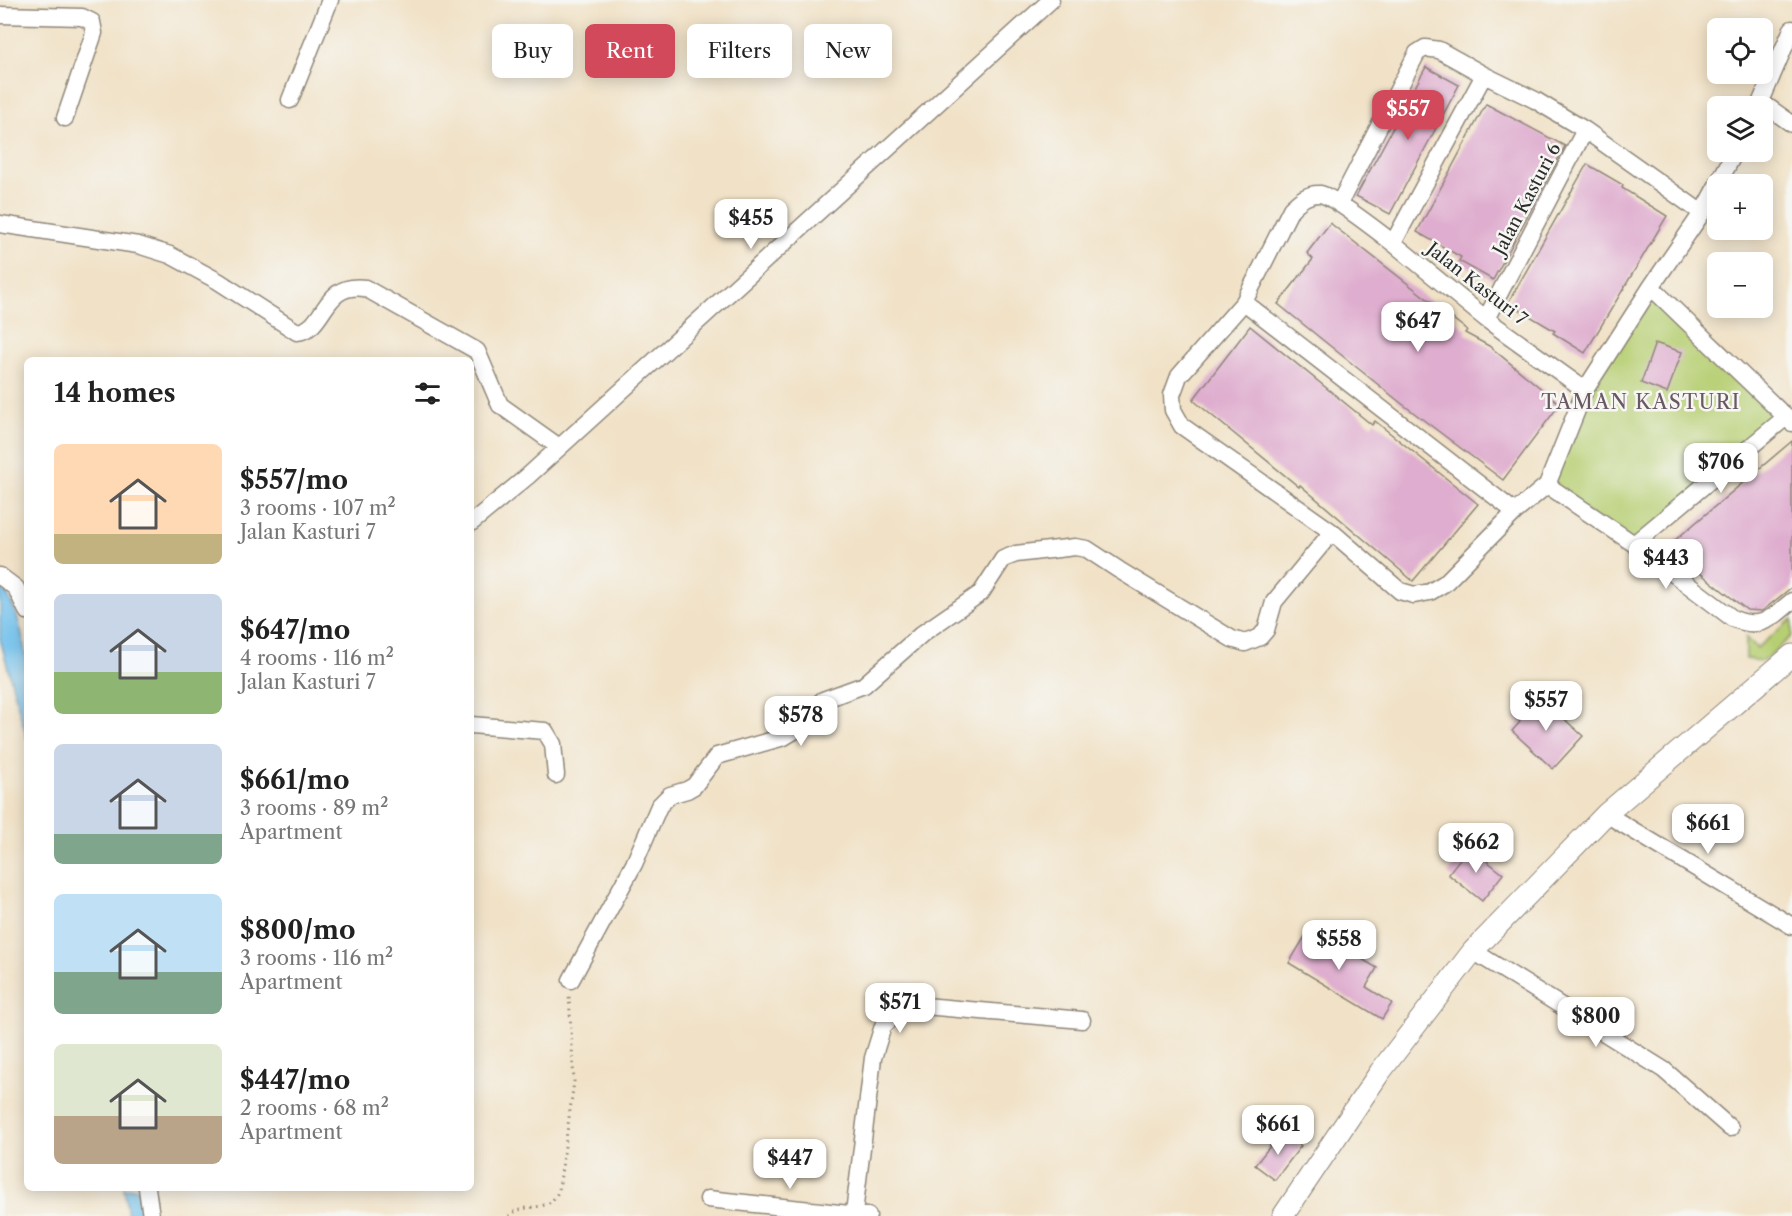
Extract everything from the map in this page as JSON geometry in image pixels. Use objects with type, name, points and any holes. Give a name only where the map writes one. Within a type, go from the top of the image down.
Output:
[{"type":"main road","points":[[1282,1216],[1380,1072],[1473,951],[1606,814],[1792,655]]},
{"type":"street","points":[[290,100],[330,0]]},
{"type":"street","points":[[474,520],[559,447],[1051,0]]},
{"type":"street","points":[[0,15],[82,17],[92,22],[94,33],[65,118]]},
{"type":"street","points":[[1763,96],[1792,29]]},
{"type":"street","points":[[1339,204],[1417,53],[1425,48],[1438,50],[1535,100],[1585,130],[1702,213]]},
{"type":"street","points":[[1393,243],[1484,75]]},
{"type":"street","points":[[1773,112],[1792,124]]},
{"type":"street","name":"Jalan Kasturi 6","points":[[1486,319],[1585,130]]},
{"type":"street","points":[[1515,512],[1244,302],[1179,376],[1172,395],[1173,410],[1182,426],[1332,532],[1400,591],[1414,595],[1430,592],[1445,583],[1515,512],[1547,485],[1585,390],[1702,213],[1730,162]]},
{"type":"street","name":"Jalan Kasturi 7","points":[[1244,302],[1291,208],[1302,198],[1320,194],[1339,204],[1393,243],[1486,319],[1585,390]]},
{"type":"street","points":[[0,224],[138,245],[170,255],[218,281],[297,332],[311,327],[335,294],[345,289],[365,288],[477,351],[500,405],[559,447]]},
{"type":"street","points":[[1634,544],[1789,420],[1651,287]]},
{"type":"street","points":[[1547,485],[1634,544],[1732,618],[1745,624],[1760,624],[1771,619],[1792,601]]},
{"type":"street","points":[[571,980],[634,864],[659,806],[666,798],[694,786],[717,756],[784,737],[804,725],[816,706],[823,700],[864,685],[923,633],[981,593],[1007,557],[1075,547],[1087,549],[1232,639],[1245,643],[1257,640],[1266,630],[1274,602],[1332,532]]},
{"type":"street","points":[[0,576],[16,588],[24,605]]},
{"type":"street","points":[[474,725],[545,731],[553,744],[556,775]]},
{"type":"street","points":[[1606,814],[1792,926]]},
{"type":"street","points":[[1473,951],[1664,1070],[1730,1128]]},
{"type":"street","points":[[708,1199],[861,1215],[873,1058],[883,1026],[909,1008],[925,1006],[1082,1020]]},
{"type":"street","points":[[147,1191],[151,1216]]},
{"type":"path","points":[[509,1216],[519,1209],[544,1207],[554,1200],[559,1189],[574,1082],[569,992],[571,980]]},
{"type":"green space","points":[[1651,287],[1786,417],[1634,544],[1547,485],[1585,390]]},
{"type":"green space","points":[[1792,619],[1792,636],[1763,661],[1746,659],[1746,637],[1757,648]]},
{"type":"water","points":[[0,586],[18,618],[23,638],[24,728],[0,639]]},
{"type":"water","points":[[124,1191],[138,1191],[142,1216],[128,1216]]},
{"type":"building","points":[[1426,67],[1459,85],[1390,214],[1356,196]]},
{"type":"building","points":[[1486,104],[1565,146],[1493,280],[1459,261],[1461,257],[1417,232]]},
{"type":"building","points":[[1587,164],[1623,185],[1622,188],[1667,216],[1585,353],[1553,333],[1555,331],[1508,303]]},
{"type":"building","points":[[1330,223],[1467,330],[1465,333],[1489,346],[1560,404],[1503,480],[1401,403],[1278,304],[1313,259],[1307,253]]},
{"type":"building","points":[[1250,326],[1372,425],[1375,421],[1478,504],[1413,581],[1300,485],[1299,487],[1193,400]]},
{"type":"building","points":[[1655,343],[1682,352],[1667,393],[1641,383]]},
{"type":"building","points":[[1792,441],[1792,587],[1762,611],[1747,610],[1667,547]]},
{"type":"building","points":[[1541,698],[1583,736],[1553,769],[1512,731],[1520,722],[1515,717],[1527,703],[1532,708]]},
{"type":"building","points":[[1469,847],[1503,874],[1482,901],[1448,874]]},
{"type":"building","points":[[1310,928],[1377,968],[1366,987],[1392,1003],[1382,1019],[1289,963]]},
{"type":"building","points":[[1282,1131],[1301,1146],[1275,1180],[1255,1165]]},
{"type":"district","name":"TAMAN KASTURI","points":[[1641,402]]}]
